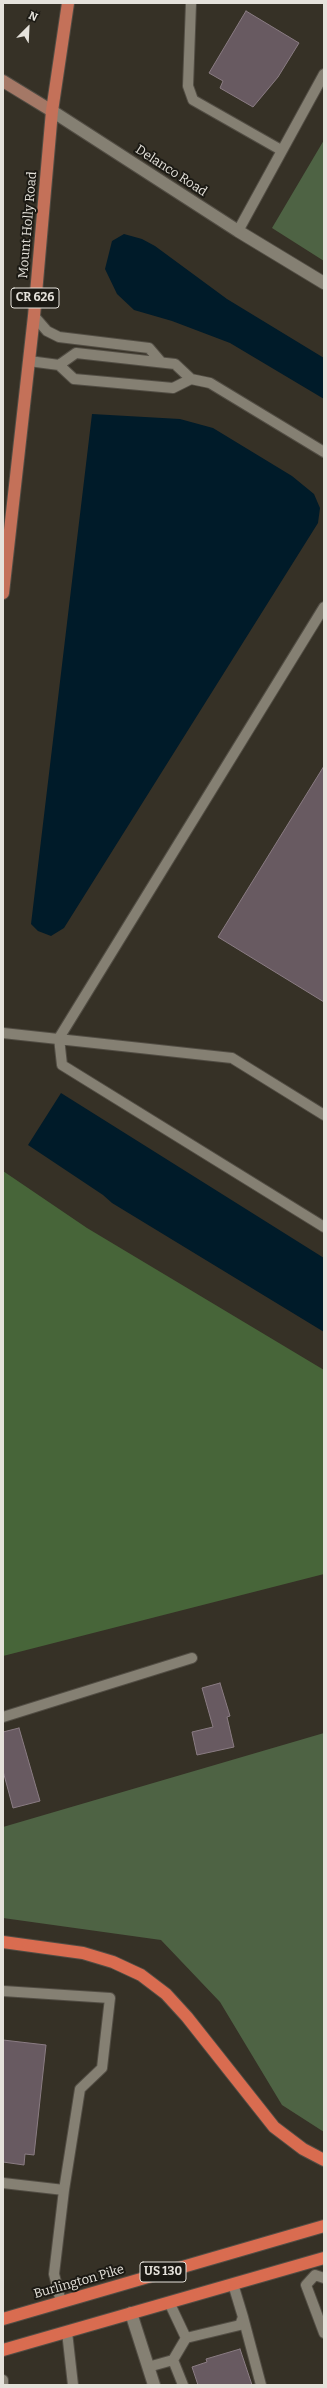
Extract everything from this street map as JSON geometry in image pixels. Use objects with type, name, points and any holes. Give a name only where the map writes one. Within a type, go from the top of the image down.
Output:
[{"type":"highway","points":[[3,1942],[83,1954],[113,1962],[141,1975],[166,1994],[188,2017],[274,2127],[303,2149],[324,2160]]},
{"type":"highway","name":"Burlington Pike","points":[[3,2319],[324,2226]]},
{"type":"highway","name":"US 130","points":[[3,2350],[324,2258]]},
{"type":"main road","name":"Mount Holly Road","points":[[3,593],[34,316],[52,111],[68,3]]},
{"type":"main road","name":"Delanco Road","points":[[3,81],[52,111]]},
{"type":"street","name":"Delanco Road","points":[[52,111],[238,231],[324,283]]},
{"type":"street","points":[[131,2313],[154,2385]]},
{"type":"lane","points":[[191,3],[188,86],[193,100],[281,150]]},
{"type":"lane","points":[[238,231],[281,150],[324,74]]},
{"type":"lane","points":[[34,316],[47,331],[59,337],[149,348],[161,362]]},
{"type":"lane","points":[[59,365],[76,353],[175,364],[191,379],[210,382],[324,452]]},
{"type":"lane","points":[[28,361],[59,365],[74,378],[174,388],[191,379]]},
{"type":"lane","points":[[324,607],[59,1038],[62,1065],[324,1227]]},
{"type":"lane","points":[[3,1033],[232,1058],[324,1115]]},
{"type":"lane","points":[[3,1717],[192,1658]]},
{"type":"lane","points":[[3,1991],[110,1998],[102,2068],[80,2089],[64,2190],[54,2274],[61,2302]]},
{"type":"lane","points":[[3,2183],[64,2190]]},
{"type":"lane","points":[[311,2261],[319,2276],[306,2285],[324,2333]]},
{"type":"lane","points":[[233,2284],[261,2385]]},
{"type":"lane","points":[[169,2302],[186,2338]]},
{"type":"lane","points":[[148,2367],[173,2360],[186,2338],[240,2325],[243,2317]]},
{"type":"lane","points":[[67,2332],[73,2385]]},
{"type":"lane","points":[[173,2360],[183,2385]]},
{"type":"lane","points":[[3,2380],[3,2385]]},
{"type":"green space","points":[[324,140],[324,261],[272,228]]},
{"type":"green space","points":[[3,1171],[87,1228],[324,1370],[324,1574],[3,1656]]},
{"type":"green space","points":[[324,1733],[324,2132],[282,2105],[220,2002],[161,1940],[3,1918],[3,1827]]},
{"type":"water","points":[[124,234],[142,239],[155,246],[227,299],[324,358],[324,399],[230,343],[172,321],[134,310],[117,294],[105,269],[112,241]]},
{"type":"water","points":[[92,414],[180,419],[213,428],[292,476],[314,494],[320,508],[318,523],[64,928],[51,936],[38,931],[31,924]]},
{"type":"water","points":[[61,1093],[324,1258],[324,1332],[112,1203],[103,1195],[28,1145]]},
{"type":"building","points":[[246,11],[299,43],[278,77],[253,107],[220,88],[223,81],[209,73]]},
{"type":"building","points":[[324,766],[324,1002],[218,937]]},
{"type":"building","points":[[220,1683],[230,1716],[227,1717],[234,1747],[197,1755],[192,1732],[213,1727],[202,1688]]},
{"type":"building","points":[[19,1728],[40,1801],[13,1808],[3,1771],[3,1732]]},
{"type":"building","points":[[3,2040],[46,2045],[34,2155],[25,2154],[24,2165],[3,2162]]},
{"type":"building","points":[[240,2349],[252,2385],[198,2385],[192,2367],[207,2362],[206,2359]]}]
